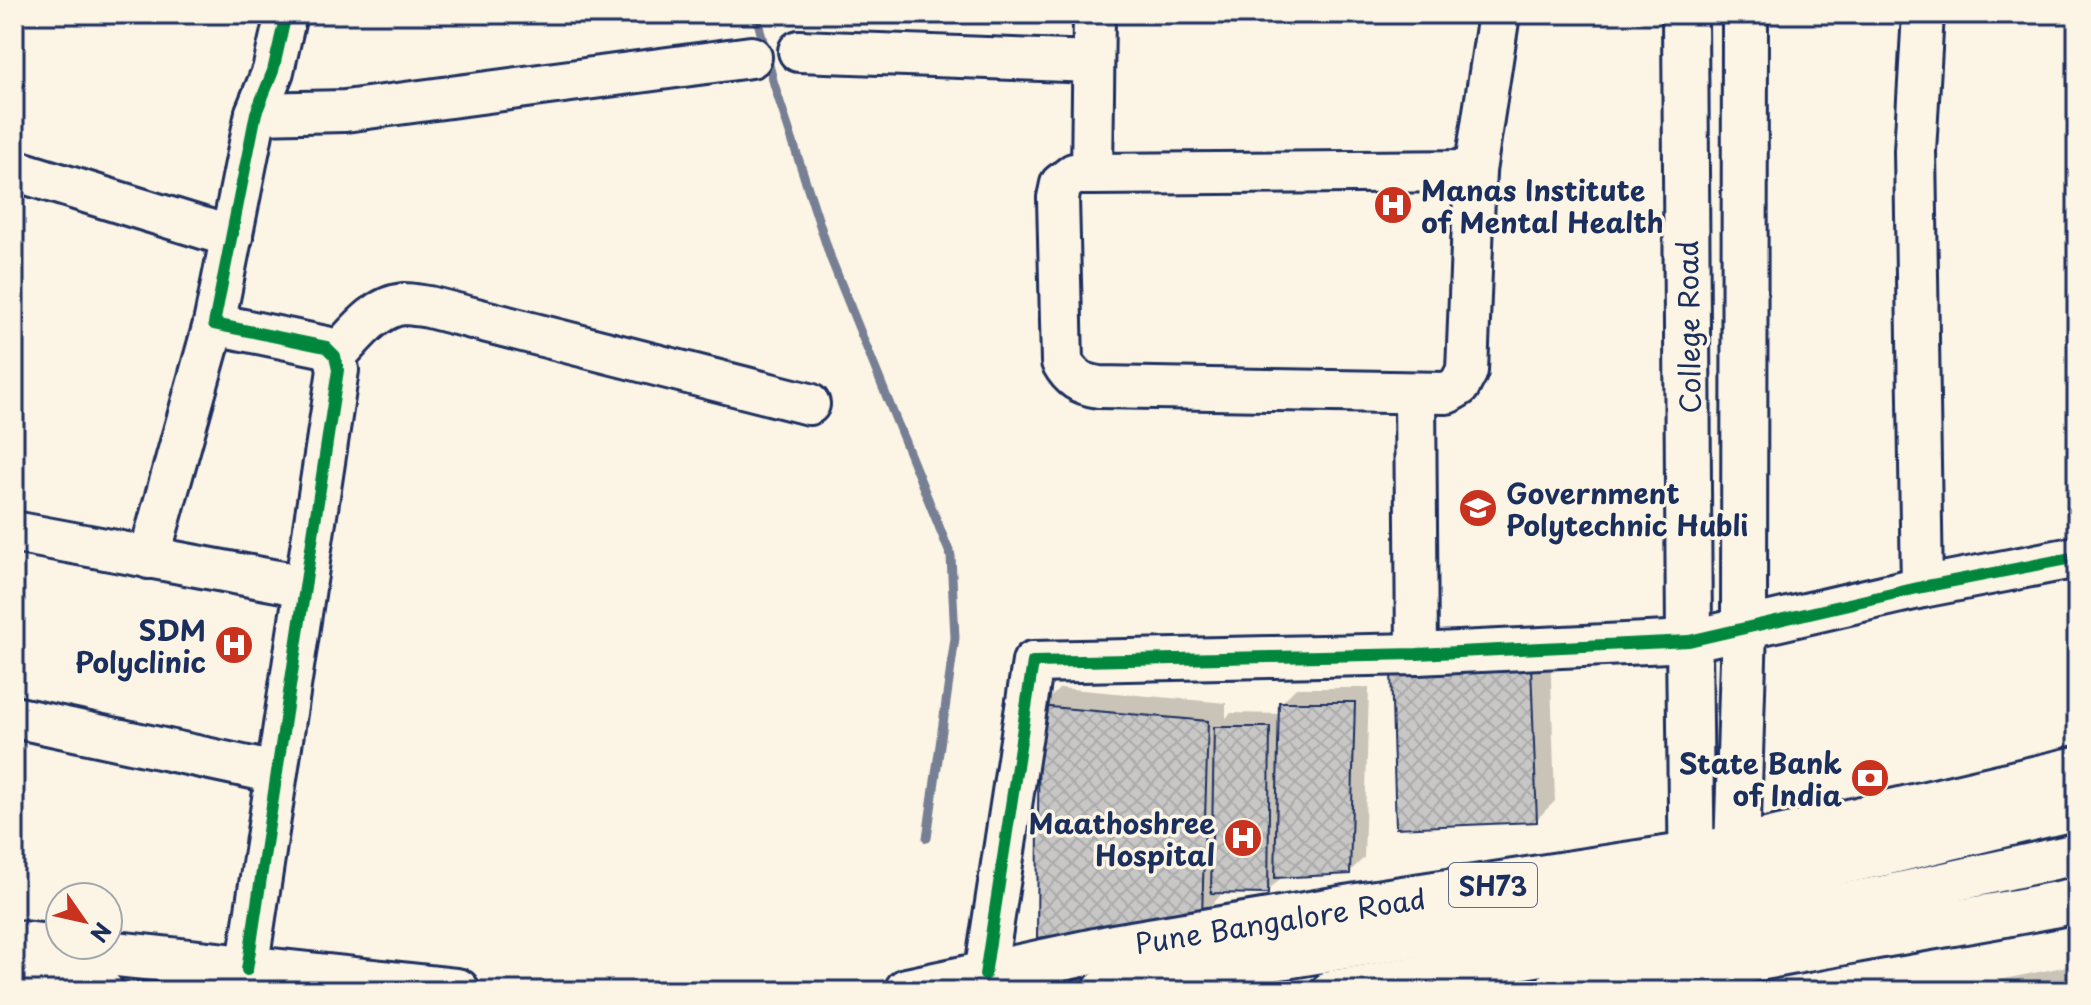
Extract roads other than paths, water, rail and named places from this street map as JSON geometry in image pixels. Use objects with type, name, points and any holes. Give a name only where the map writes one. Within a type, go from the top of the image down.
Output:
[{"type":"main road","name":"College Road","points":[[1685,14],[1694,912]]},
{"type":"main road","points":[[1739,904],[1744,628],[1745,14]]},
{"type":"main road","name":"Pune Bangalore Road","points":[[907,991],[1129,945],[1370,904],[1694,912],[1739,904],[2077,769]]},
{"type":"main road","name":"Pune Bangalore Road","points":[[1557,991],[1694,912],[1739,904],[1983,920],[2077,900]]},
{"type":"main road","points":[[14,943],[457,991]]},
{"type":"street","points":[[149,558],[214,324],[256,113],[273,71],[286,14]]},
{"type":"street","points":[[1092,174],[1094,14]]},
{"type":"street","points":[[1475,171],[1074,174],[1061,184],[1058,198],[1062,362],[1069,375],[1076,380],[1099,387],[1447,393],[1459,386],[1467,371],[1475,171],[1499,14]]},
{"type":"street","points":[[1922,587],[1915,151],[1923,14]]},
{"type":"street","points":[[799,51],[1093,62]]},
{"type":"street","points":[[256,113],[345,111],[751,57]]},
{"type":"street","points":[[14,170],[232,237]]},
{"type":"street","points":[[335,356],[384,309],[403,304],[429,307],[809,404]]},
{"type":"street","points":[[214,324],[326,347],[335,356],[338,370],[247,970]]},
{"type":"street","points":[[1415,393],[1417,654]]},
{"type":"street","points":[[14,532],[304,586]]},
{"type":"street","points":[[985,975],[1033,662],[1417,654],[1689,641],[1922,587],[2077,557]]},
{"type":"street","points":[[14,717],[276,773]]},
{"type":"street","points":[[1739,904],[1884,855],[2077,809]]},
{"type":"street","points":[[1739,904],[1885,896],[2077,854]]},
{"type":"street","points":[[1103,991],[1247,964],[1694,912]]},
{"type":"street","points":[[1332,991],[1694,912]]},
{"type":"street","points":[[14,981],[103,991]]},
{"type":"waterway","points":[[756,14],[774,84],[831,259],[951,556],[955,638],[927,838]]},
{"type":"place","name":"Manas Institute of Mental Health","points":[[1393,205]]},
{"type":"place","name":"Government Polytechnic Hubli","points":[[1478,508]]},
{"type":"place","name":"SDM Polyclinic","points":[[234,645]]},
{"type":"place","name":"State Bank of India","points":[[1870,778]]},
{"type":"place","name":"Maathoshree Hospital","points":[[1243,838]]}]
